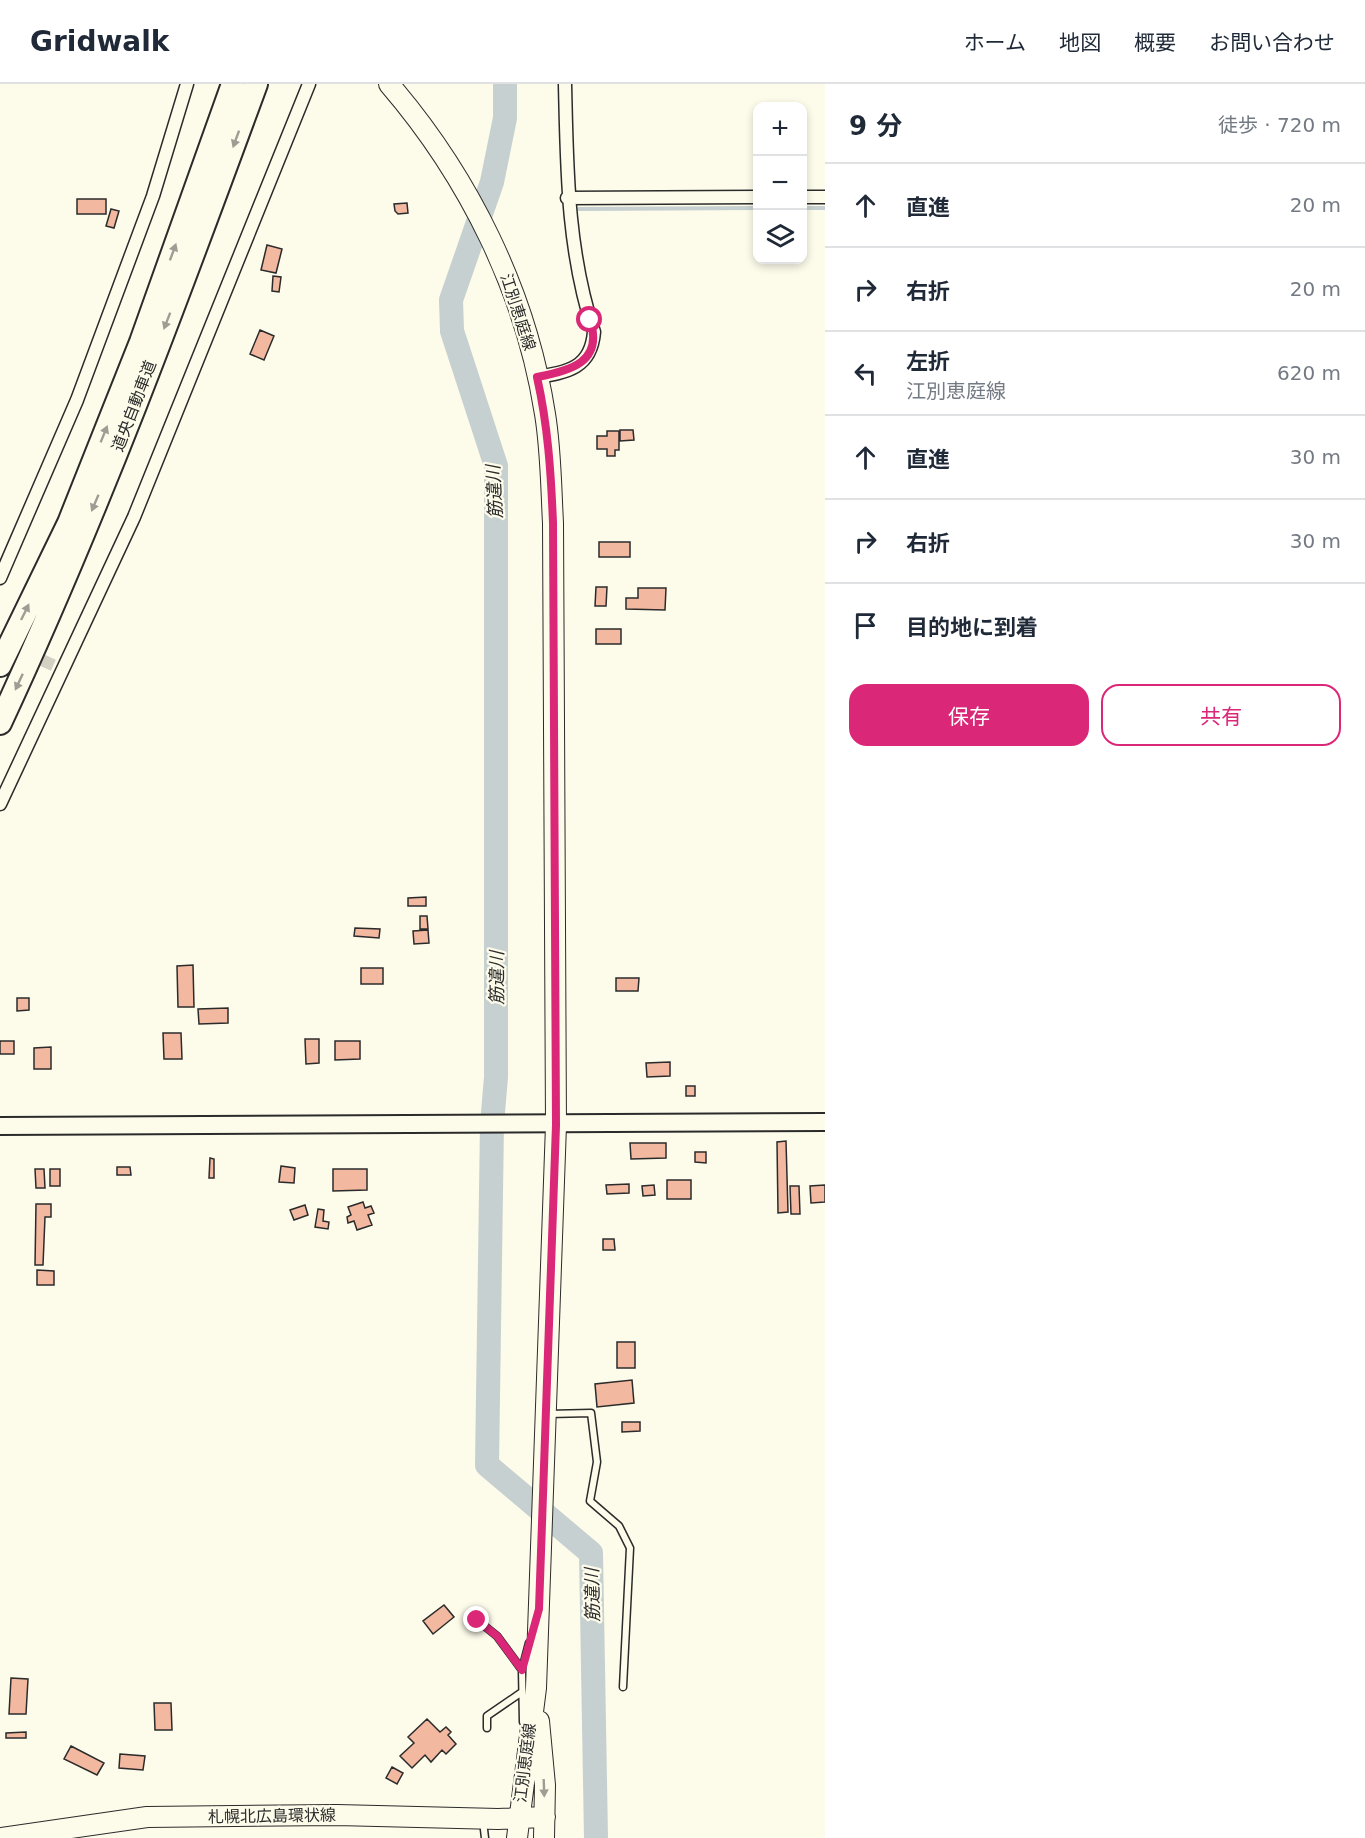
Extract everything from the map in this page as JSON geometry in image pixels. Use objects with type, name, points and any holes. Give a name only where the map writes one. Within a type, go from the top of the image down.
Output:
[{"type":"highway","name":"道央自動車道","points":[[0,665],[69,523],[141,342],[233,84]]},
{"type":"highway","name":"道央自動車道","points":[[0,723],[35,647],[102,488],[200,236],[256,84]]},
{"type":"main road","name":"江別恵庭線","points":[[389,84],[420,120],[462,182],[503,267],[526,332],[537,377],[545,413],[550,462],[553,523],[556,1125],[539,1609],[529,1690],[525,1765],[518,1828]]},
{"type":"main road","name":"江別恵庭線","points":[[529,1690],[545,1785],[544,1838]]},
{"type":"main road","name":"札幌北広島環状線","points":[[2,1838],[147,1817],[337,1815],[484,1828],[518,1828],[545,1817]]},
{"type":"street","points":[[0,578],[81,389],[153,196],[187,84]]},
{"type":"street","points":[[0,804],[134,516],[309,84]]},
{"type":"street","points":[[537,377],[565,372],[581,363],[593,344],[594,332],[572,237],[567,198],[565,84]]},
{"type":"street","points":[[567,198],[753,197]]},
{"type":"street","points":[[807,197],[825,197]]},
{"type":"street","points":[[0,1126],[825,1122]]},
{"type":"lane","points":[[546,1414],[591,1413],[597,1462],[590,1501],[619,1526],[630,1548],[622,1687]]},
{"type":"lane","points":[[522,1670],[539,1609]]},
{"type":"lane","points":[[477,1620],[497,1636],[522,1670],[529,1690],[487,1716],[487,1728]]},
{"type":"building","points":[[77,199],[106,199],[106,214],[77,214]]},
{"type":"building","points":[[407,203],[408,213],[398,214],[395,211],[394,204]]},
{"type":"building","points":[[111,209],[119,211],[114,228],[106,226]]},
{"type":"building","points":[[267,245],[282,249],[276,273],[261,270]]},
{"type":"building","points":[[273,276],[281,277],[279,292],[272,291]]},
{"type":"building","points":[[260,330],[274,336],[264,360],[250,354]]},
{"type":"building","points":[[620,430],[633,430],[634,440],[620,441]]},
{"type":"building","points":[[607,431],[619,431],[619,450],[615,450],[615,456],[607,456],[607,449],[597,449],[597,436],[607,436]]},
{"type":"building","points":[[599,542],[630,542],[630,557],[599,557]]},
{"type":"building","points":[[596,587],[607,587],[606,606],[595,606]]},
{"type":"building","points":[[638,588],[666,588],[665,610],[626,609],[626,598],[638,598]]},
{"type":"building","points":[[596,629],[621,629],[621,644],[596,644]]},
{"type":"building","points":[[426,897],[426,906],[408,906],[408,898]]},
{"type":"building","points":[[420,916],[427,916],[428,929],[420,929]]},
{"type":"building","points":[[355,928],[380,929],[379,938],[354,936]]},
{"type":"building","points":[[428,930],[429,943],[414,944],[413,931]]},
{"type":"building","points":[[193,965],[194,1007],[178,1007],[177,966]]},
{"type":"building","points":[[361,968],[383,968],[383,984],[361,984]]},
{"type":"building","points":[[616,978],[639,978],[638,991],[616,991]]},
{"type":"building","points":[[17,998],[29,998],[29,1010],[17,1011]]},
{"type":"building","points":[[228,1008],[228,1023],[199,1024],[198,1009]]},
{"type":"building","points":[[163,1033],[181,1033],[182,1059],[164,1059]]},
{"type":"building","points":[[305,1039],[319,1039],[319,1063],[306,1064]]},
{"type":"building","points":[[0,1041],[14,1041],[14,1054],[0,1054]]},
{"type":"building","points":[[335,1041],[360,1041],[360,1059],[335,1060]]},
{"type":"building","points":[[51,1047],[51,1069],[34,1069],[34,1048]]},
{"type":"building","points":[[670,1062],[670,1076],[647,1077],[646,1063]]},
{"type":"building","points":[[686,1086],[695,1086],[695,1096],[686,1096]]},
{"type":"building","points":[[786,1141],[788,1212],[778,1213],[777,1142]]},
{"type":"building","points":[[630,1143],[666,1143],[666,1158],[631,1159]]},
{"type":"building","points":[[695,1152],[706,1152],[706,1163],[695,1162]]},
{"type":"building","points":[[210,1158],[214,1159],[214,1178],[209,1178]]},
{"type":"building","points":[[281,1166],[295,1168],[294,1183],[279,1182]]},
{"type":"building","points":[[117,1167],[130,1167],[131,1175],[117,1175]]},
{"type":"building","points":[[35,1169],[44,1169],[45,1188],[36,1188]]},
{"type":"building","points":[[50,1169],[60,1169],[60,1186],[50,1186]]},
{"type":"building","points":[[333,1169],[367,1169],[367,1190],[333,1191]]},
{"type":"building","points":[[667,1180],[691,1180],[691,1199],[667,1199]]},
{"type":"building","points":[[629,1184],[629,1193],[607,1194],[606,1185]]},
{"type":"building","points":[[654,1185],[655,1195],[643,1196],[642,1186]]},
{"type":"building","points":[[825,1185],[825,1202],[811,1203],[810,1186]]},
{"type":"building","points":[[790,1186],[799,1186],[800,1214],[791,1214]]},
{"type":"building","points":[[363,1202],[365,1208],[371,1206],[374,1213],[368,1215],[372,1225],[357,1230],[354,1221],[348,1223],[347,1217],[351,1215],[348,1207]]},
{"type":"building","points":[[36,1204],[51,1204],[51,1217],[45,1217],[43,1265],[35,1265]]},
{"type":"building","points":[[305,1205],[308,1215],[294,1220],[290,1210]]},
{"type":"building","points":[[318,1209],[324,1210],[323,1221],[329,1222],[328,1229],[315,1227]]},
{"type":"building","points":[[603,1239],[614,1239],[615,1250],[603,1250]]},
{"type":"building","points":[[37,1270],[54,1271],[54,1285],[37,1285]]},
{"type":"building","points":[[617,1342],[635,1342],[635,1368],[617,1368]]},
{"type":"building","points":[[632,1380],[634,1403],[597,1407],[595,1384]]},
{"type":"building","points":[[622,1422],[640,1422],[640,1431],[622,1432]]},
{"type":"building","points":[[444,1605],[454,1617],[433,1634],[423,1621]]},
{"type":"building","points":[[11,1678],[28,1679],[26,1714],[9,1714]]},
{"type":"building","points":[[154,1703],[171,1703],[172,1730],[155,1730]]},
{"type":"building","points":[[427,1719],[440,1732],[446,1727],[451,1732],[448,1735],[456,1744],[446,1754],[442,1750],[431,1762],[425,1755],[412,1768],[400,1756],[414,1743],[408,1737]]},
{"type":"building","points":[[26,1732],[26,1738],[6,1738],[6,1733]]},
{"type":"building","points":[[71,1746],[104,1763],[97,1775],[64,1759]]},
{"type":"building","points":[[120,1754],[145,1756],[143,1770],[119,1768]]},
{"type":"building","points":[[392,1767],[403,1773],[397,1784],[386,1778]]},
{"type":"waterway","name":"筋違川","points":[[505,84],[505,118],[492,182],[451,300],[452,331],[496,466],[496,1077],[492,1124],[487,1465],[591,1553],[596,1838]]},
{"type":"waterway","points":[[579,209],[753,208]]},
{"type":"waterway","points":[[807,208],[825,208]]},
{"type":"tunnel","points":[[26,653],[64,670]]},
{"type":"route","points":[[477,1620],[497,1636],[522,1670],[539,1609],[556,1125],[553,523],[545,413],[537,377],[565,372],[581,363],[589,355],[594,332],[590,320]]}]
